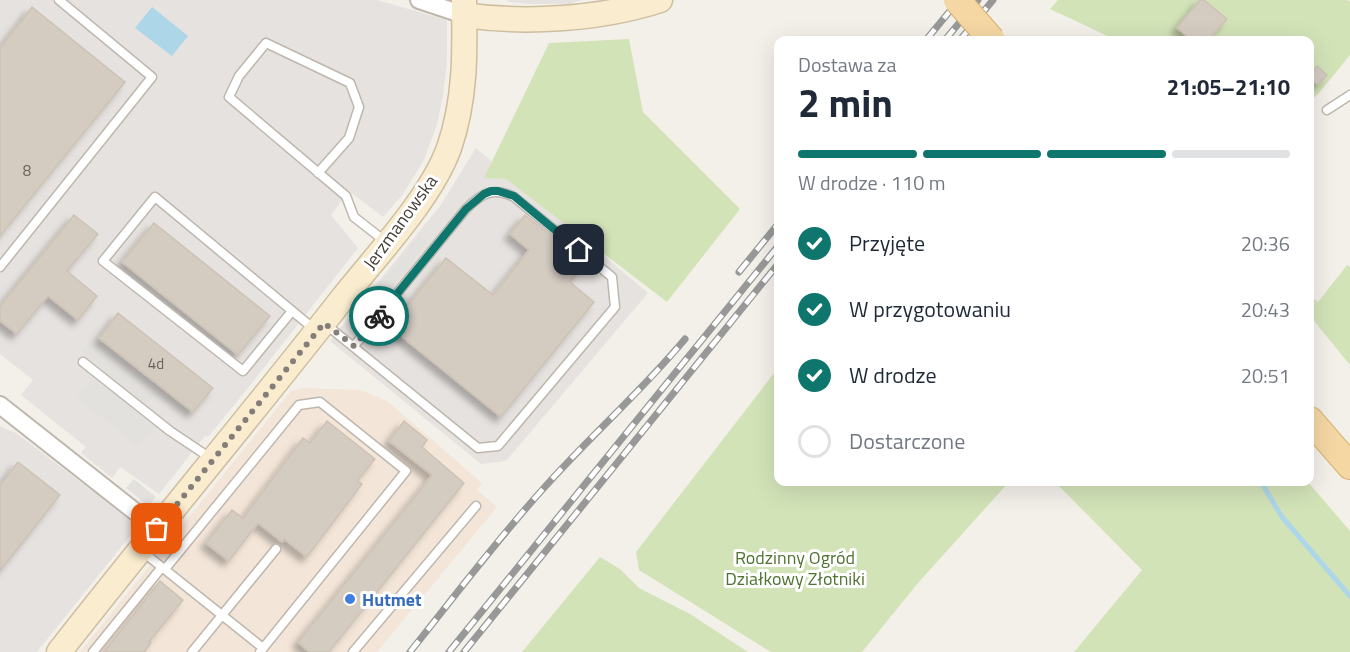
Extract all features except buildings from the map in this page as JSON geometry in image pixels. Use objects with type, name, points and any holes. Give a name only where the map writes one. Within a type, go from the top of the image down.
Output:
[{"type":"main road","points":[[957,0],[988,36]]},
{"type":"main road","points":[[1314,425],[1350,466]]},
{"type":"street","points":[[419,0],[464,7],[481,17],[547,18],[641,6],[660,0]]},
{"type":"street","name":"Jerzmanowska","points":[[59,652],[424,195],[448,149],[464,81],[464,7]]},
{"type":"street","points":[[0,405],[157,529]]},
{"type":"lane","points":[[0,267],[152,76],[59,0]]},
{"type":"lane","points":[[318,173],[349,138],[359,107],[350,83],[266,43],[239,76],[229,97],[318,173],[345,196],[354,217],[387,243]]},
{"type":"lane","points":[[1327,110],[1350,95]]},
{"type":"lane","points":[[292,311],[243,371],[104,261],[155,197],[292,311],[354,346],[478,448],[498,446],[615,307],[612,277],[514,196],[491,191],[466,209],[354,346]]},
{"type":"lane","points":[[83,362],[170,431],[212,459]]},
{"type":"lane","points":[[93,652],[163,568],[299,405],[320,402],[406,471],[262,650],[221,615],[163,568],[140,549]]},
{"type":"lane","points":[[353,652],[476,506]]},
{"type":"lane","points":[[192,652],[276,549]]},
{"type":"shaded area","points":[[0,0],[377,0],[447,20],[447,61],[443,96],[437,124],[424,160],[403,194],[383,217],[349,191],[331,215],[358,248],[244,393],[208,437],[205,436],[159,494],[120,467],[112,478],[81,453],[86,447],[21,395],[33,380],[0,354]]},
{"type":"shaded area","points":[[507,0],[582,0],[569,4],[532,4]]},
{"type":"shaded area","points":[[476,148],[648,293],[506,461],[481,464],[330,341],[440,206]]},
{"type":"shaded area","points":[[419,236],[428,243],[363,322],[354,314]]},
{"type":"shaded area","points":[[89,342],[155,394],[147,404],[164,417],[139,448],[77,398],[101,368],[81,351]]},
{"type":"shaded area","points":[[303,388],[361,390],[387,401],[482,483],[477,490],[497,507],[377,652],[80,652],[291,391]]},
{"type":"shaded area","points":[[0,426],[16,433],[95,493],[131,522],[134,531],[37,652],[0,652]]},
{"type":"shaded area","points":[[134,479],[156,497],[148,506],[126,488]]},
{"type":"green space","points":[[1058,0],[1348,0],[1350,2],[1350,55],[1314,98],[1314,36],[1107,36],[1050,9]]},
{"type":"green space","points":[[629,39],[643,112],[740,209],[667,302],[506,179],[484,178],[549,43]]},
{"type":"green space","points":[[1347,265],[1350,267],[1350,365],[1314,321],[1314,299],[1318,302]]},
{"type":"green space","name":"Rodzinny Ogród Działkowy Złotniki","points":[[774,373],[774,486],[1005,486],[918,583],[862,652],[771,652],[639,570],[636,552]]},
{"type":"green space","points":[[1059,486],[1311,486],[1350,531],[1350,652],[1074,652],[1142,570]]},
{"type":"green space","points":[[600,557],[620,569],[639,588],[690,614],[748,652],[522,652]]},
{"type":"water","points":[[152,7],[188,36],[172,56],[135,28]]},
{"type":"waterway","points":[[1263,486],[1282,517],[1350,596]]},
{"type":"railway","points":[[929,36],[959,0]]},
{"type":"railway","points":[[948,36],[978,0]]},
{"type":"railway","points":[[963,36],[993,0]]},
{"type":"railway","points":[[739,272],[774,229]]},
{"type":"railway","points":[[449,652],[774,251]]},
{"type":"railway","points":[[464,652],[774,269]]},
{"type":"railway","points":[[410,652],[526,509],[685,339]]},
{"type":"way so far","points":[[157,529],[324,323],[354,346],[379,316]]},
{"type":"place","name":"Hutmet","points":[[350,599]]},
{"type":"route","points":[[379,316],[466,209],[491,191],[514,196],[579,250]]}]
